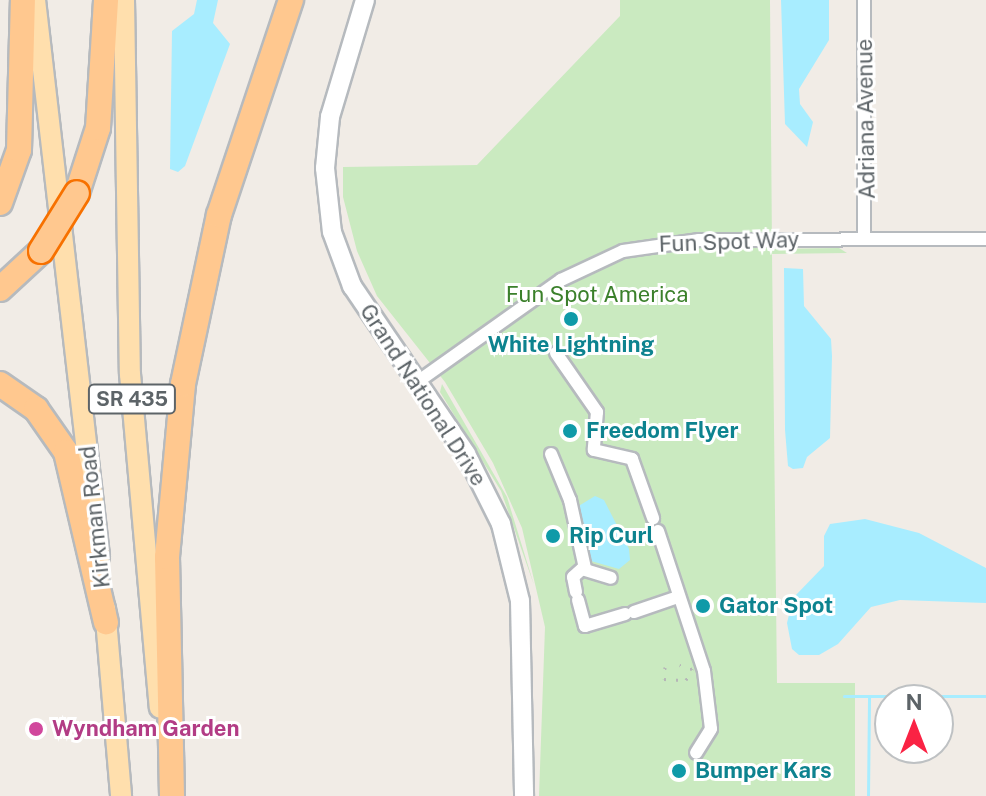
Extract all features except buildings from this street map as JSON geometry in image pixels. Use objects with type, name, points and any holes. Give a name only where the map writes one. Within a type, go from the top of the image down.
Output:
[{"type":"highway","points":[[0,203],[19,150],[23,0]]},
{"type":"highway","points":[[0,289],[41,251],[77,193],[98,128],[106,0]]},
{"type":"highway","points":[[170,796],[167,557],[183,384],[219,215],[291,0]]},
{"type":"highway","points":[[0,384],[36,409],[63,445],[75,473],[106,622]]},
{"type":"main road","name":"Kirkman Road","points":[[35,0],[106,622],[121,796]]},
{"type":"main road","name":"Kirkman Road","points":[[124,0],[130,374],[170,796]]},
{"type":"street","name":"Grand National Drive","points":[[365,0],[330,117],[327,206],[352,286],[466,454],[508,551],[520,601],[524,796]]},
{"type":"street","name":"Adriana Avenue","points":[[864,0],[864,238]]},
{"type":"street","name":"Fun Spot Way","points":[[416,383],[561,280],[623,251],[673,241],[986,239]]},
{"type":"street","points":[[556,353],[597,412],[594,450],[632,459],[653,518]]},
{"type":"street","points":[[551,454],[570,500],[585,568]]},
{"type":"street","points":[[658,531],[701,660],[711,729],[696,753]]},
{"type":"street","points":[[585,568],[611,578]]},
{"type":"street","points":[[585,568],[573,577],[585,626],[678,597]]},
{"type":"green space","name":"Fun Spot America","points":[[620,0],[770,0],[772,249],[839,248],[847,253],[772,254],[777,683],[855,683],[855,796],[539,796],[545,627],[522,528],[493,463],[445,382],[377,296],[357,251],[343,197],[343,167],[477,165],[620,16]]},
{"type":"green space","points":[[442,384],[507,497],[534,585],[501,491],[440,392]]},
{"type":"water","points":[[197,0],[218,0],[213,23],[230,44],[185,166],[178,172],[170,169],[172,31],[194,14]]},
{"type":"water","points":[[781,0],[829,0],[829,40],[799,89],[800,104],[813,122],[807,147],[785,124]]},
{"type":"water","points":[[784,268],[803,269],[804,306],[831,339],[832,356],[830,438],[807,457],[803,468],[793,469],[788,466],[785,430]]},
{"type":"water","points":[[595,496],[604,500],[629,549],[630,560],[619,569],[591,561],[577,507]]},
{"type":"water","points":[[865,519],[919,533],[986,568],[986,603],[900,600],[871,607],[838,644],[819,655],[799,655],[792,649],[787,623],[793,598],[824,566],[824,536],[830,524]]},
{"type":"waterway","points":[[844,696],[986,696]]},
{"type":"waterway","points":[[868,796],[869,696]]},
{"type":"railway","points":[[665,667],[664,679],[686,680],[692,669],[680,665]]},
{"type":"place","name":"White Lightning","points":[[571,319]]},
{"type":"place","name":"Freedom Flyer","points":[[570,431]]},
{"type":"place","name":"Rip Curl","points":[[553,536]]},
{"type":"place","name":"Gator Spot","points":[[703,606]]},
{"type":"place","name":"Wyndham Garden","points":[[36,729]]},
{"type":"place","name":"Bumper Kars","points":[[679,771]]}]
